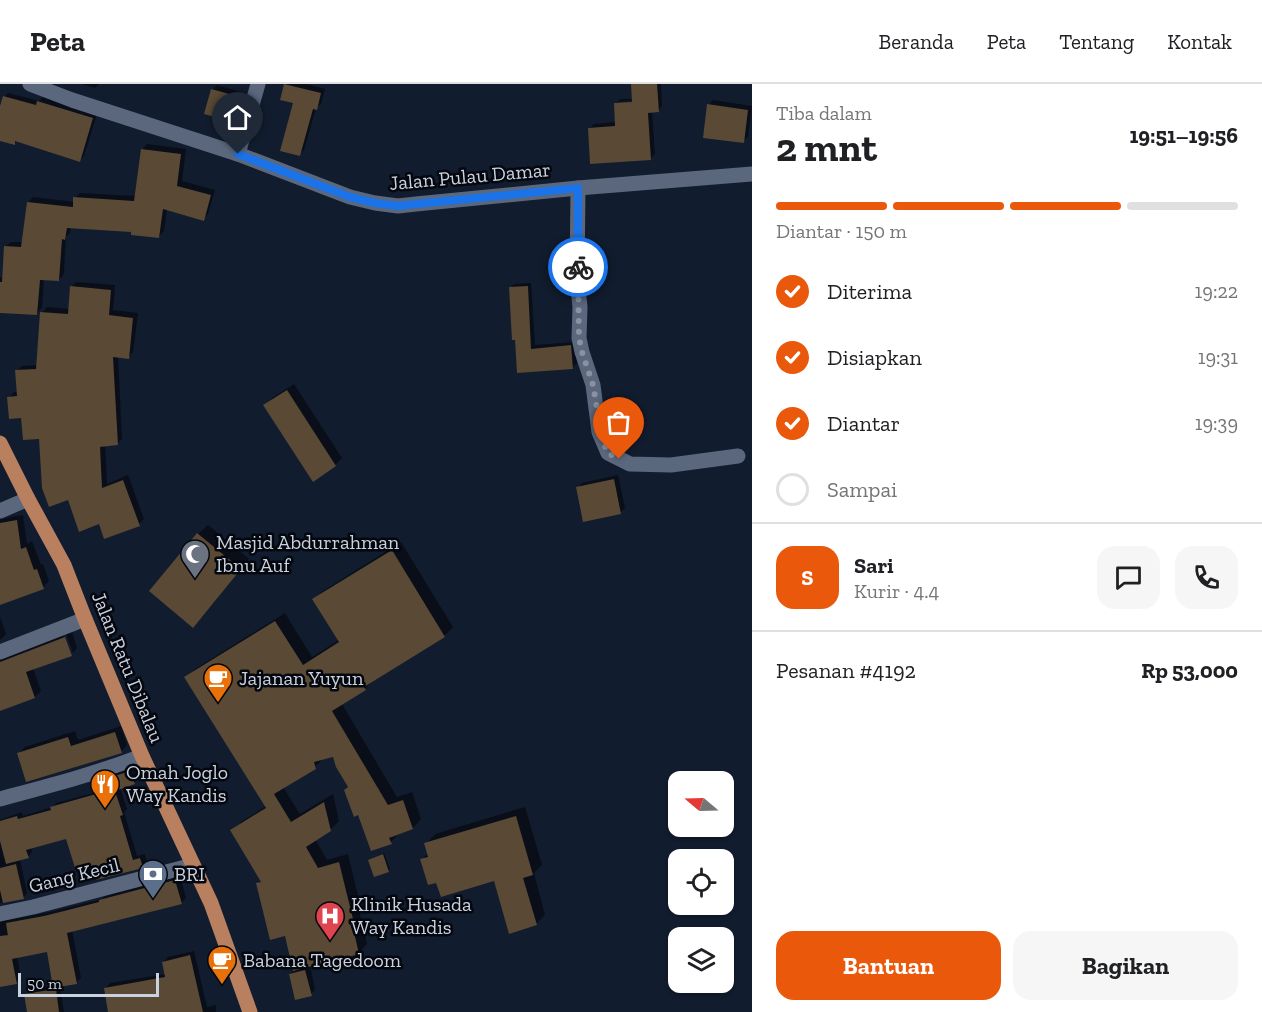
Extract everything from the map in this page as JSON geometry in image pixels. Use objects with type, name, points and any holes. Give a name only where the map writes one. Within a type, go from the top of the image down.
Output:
[{"type":"main road","name":"Jalan Ratu Dibalau","points":[[0,442],[64,565],[142,756],[211,903],[250,1012]]},
{"type":"street","name":"Jalan Pulau Damar","points":[[30,84],[238,154],[350,197],[398,206],[752,174]]},
{"type":"street","points":[[238,154],[258,84]]},
{"type":"street","points":[[578,188],[579,338],[593,385],[599,432],[608,453],[630,464],[670,465],[738,456]]},
{"type":"street","points":[[0,511],[28,499]]},
{"type":"street","points":[[0,652],[85,619]]},
{"type":"street","points":[[0,799],[74,780],[142,756]]},
{"type":"street","name":"Gang Kecil","points":[[0,914],[193,865]]},
{"type":"building","points":[[284,84],[321,93],[317,110],[313,109],[300,156],[280,151],[293,103],[280,100]]},
{"type":"building","points":[[631,84],[657,84],[659,112],[648,113],[651,160],[590,164],[588,128],[615,126],[614,103],[632,102]]},
{"type":"building","points":[[211,89],[244,98],[237,123],[204,114]]},
{"type":"building","points":[[3,96],[36,105],[37,101],[93,118],[80,162],[15,141],[15,145],[0,141],[0,106]]},
{"type":"building","points":[[707,104],[748,110],[744,143],[703,138]]},
{"type":"building","points":[[141,149],[181,154],[177,186],[211,195],[204,221],[163,209],[159,238],[131,235],[131,232],[67,228],[65,240],[62,239],[59,281],[40,280],[37,315],[0,313],[0,282],[2,282],[4,246],[21,247],[27,202],[73,207],[73,197],[134,201]]},
{"type":"building","points":[[70,286],[111,290],[109,315],[133,318],[129,359],[113,357],[118,445],[100,447],[102,488],[123,480],[140,526],[104,539],[99,524],[79,532],[68,500],[49,507],[42,488],[39,439],[23,440],[21,418],[9,419],[7,397],[17,396],[15,370],[36,369],[40,312],[68,314]]},
{"type":"building","points":[[528,286],[531,349],[571,345],[573,369],[517,373],[515,340],[512,340],[509,287]]},
{"type":"building","points":[[287,390],[336,466],[313,482],[263,405]]},
{"type":"building","points":[[614,479],[621,514],[583,522],[576,487]]},
{"type":"building","points":[[17,520],[21,549],[26,547],[44,589],[0,605],[0,523]]},
{"type":"building","name":"Masjid Abdurrahman Ibnu Auf","points":[[197,533],[241,569],[193,628],[149,591]]},
{"type":"building","points":[[392,550],[445,637],[364,687],[366,690],[332,711],[388,805],[403,800],[413,829],[389,838],[392,844],[371,851],[358,815],[354,817],[344,790],[348,787],[333,757],[314,762],[316,769],[274,794],[291,822],[324,802],[331,831],[306,847],[318,868],[339,862],[359,954],[293,971],[285,936],[270,940],[256,883],[261,882],[230,830],[266,808],[184,677],[275,621],[303,665],[339,642],[312,599]]},
{"type":"building","points":[[65,637],[72,656],[26,672],[35,698],[0,711],[0,662]]},
{"type":"building","points":[[115,732],[122,753],[26,782],[17,753],[68,737],[71,746]]},
{"type":"building","points":[[130,771],[135,784],[115,791],[133,860],[140,858],[143,868],[96,880],[94,865],[76,871],[66,839],[26,850],[29,858],[6,864],[0,841],[0,821],[17,816],[18,819],[51,810],[50,807],[96,794],[93,783]]},
{"type":"building","points":[[516,816],[533,875],[523,878],[537,925],[509,934],[494,881],[441,897],[436,883],[428,885],[420,859],[428,857],[424,843]]},
{"type":"building","points":[[383,854],[389,872],[374,877],[368,860]]},
{"type":"building","points":[[16,864],[24,899],[3,903],[0,890],[0,868]]},
{"type":"building","points":[[175,880],[182,904],[67,933],[77,984],[53,988],[47,952],[12,959],[17,984],[0,987],[0,936],[8,935],[6,923],[68,910]]},
{"type":"building","points":[[190,955],[203,1012],[108,1012],[104,988],[165,977],[162,962]]},
{"type":"building","points":[[305,970],[312,996],[295,1000],[289,974]]},
{"type":"building","points":[[56,989],[59,1012],[27,1012],[24,994]]},
{"type":"way so far","points":[[578,267],[579,338],[593,385],[599,432],[608,453],[619,459]]},
{"type":"place","name":"Masjid Abdurrahman Ibnu Auf","points":[[195,580]]},
{"type":"place","name":"Jajanan Yuyun","points":[[218,704]]},
{"type":"place","name":"Omah Joglo Way Kandis","points":[[105,810]]},
{"type":"place","name":"BRI","points":[[153,900]]},
{"type":"place","name":"Klinik Husada Way Kandis","points":[[330,942]]},
{"type":"place","name":"Babana Tagedoom","points":[[222,986]]},
{"type":"route","points":[[238,154],[350,197],[398,206],[578,188],[578,267]]}]
